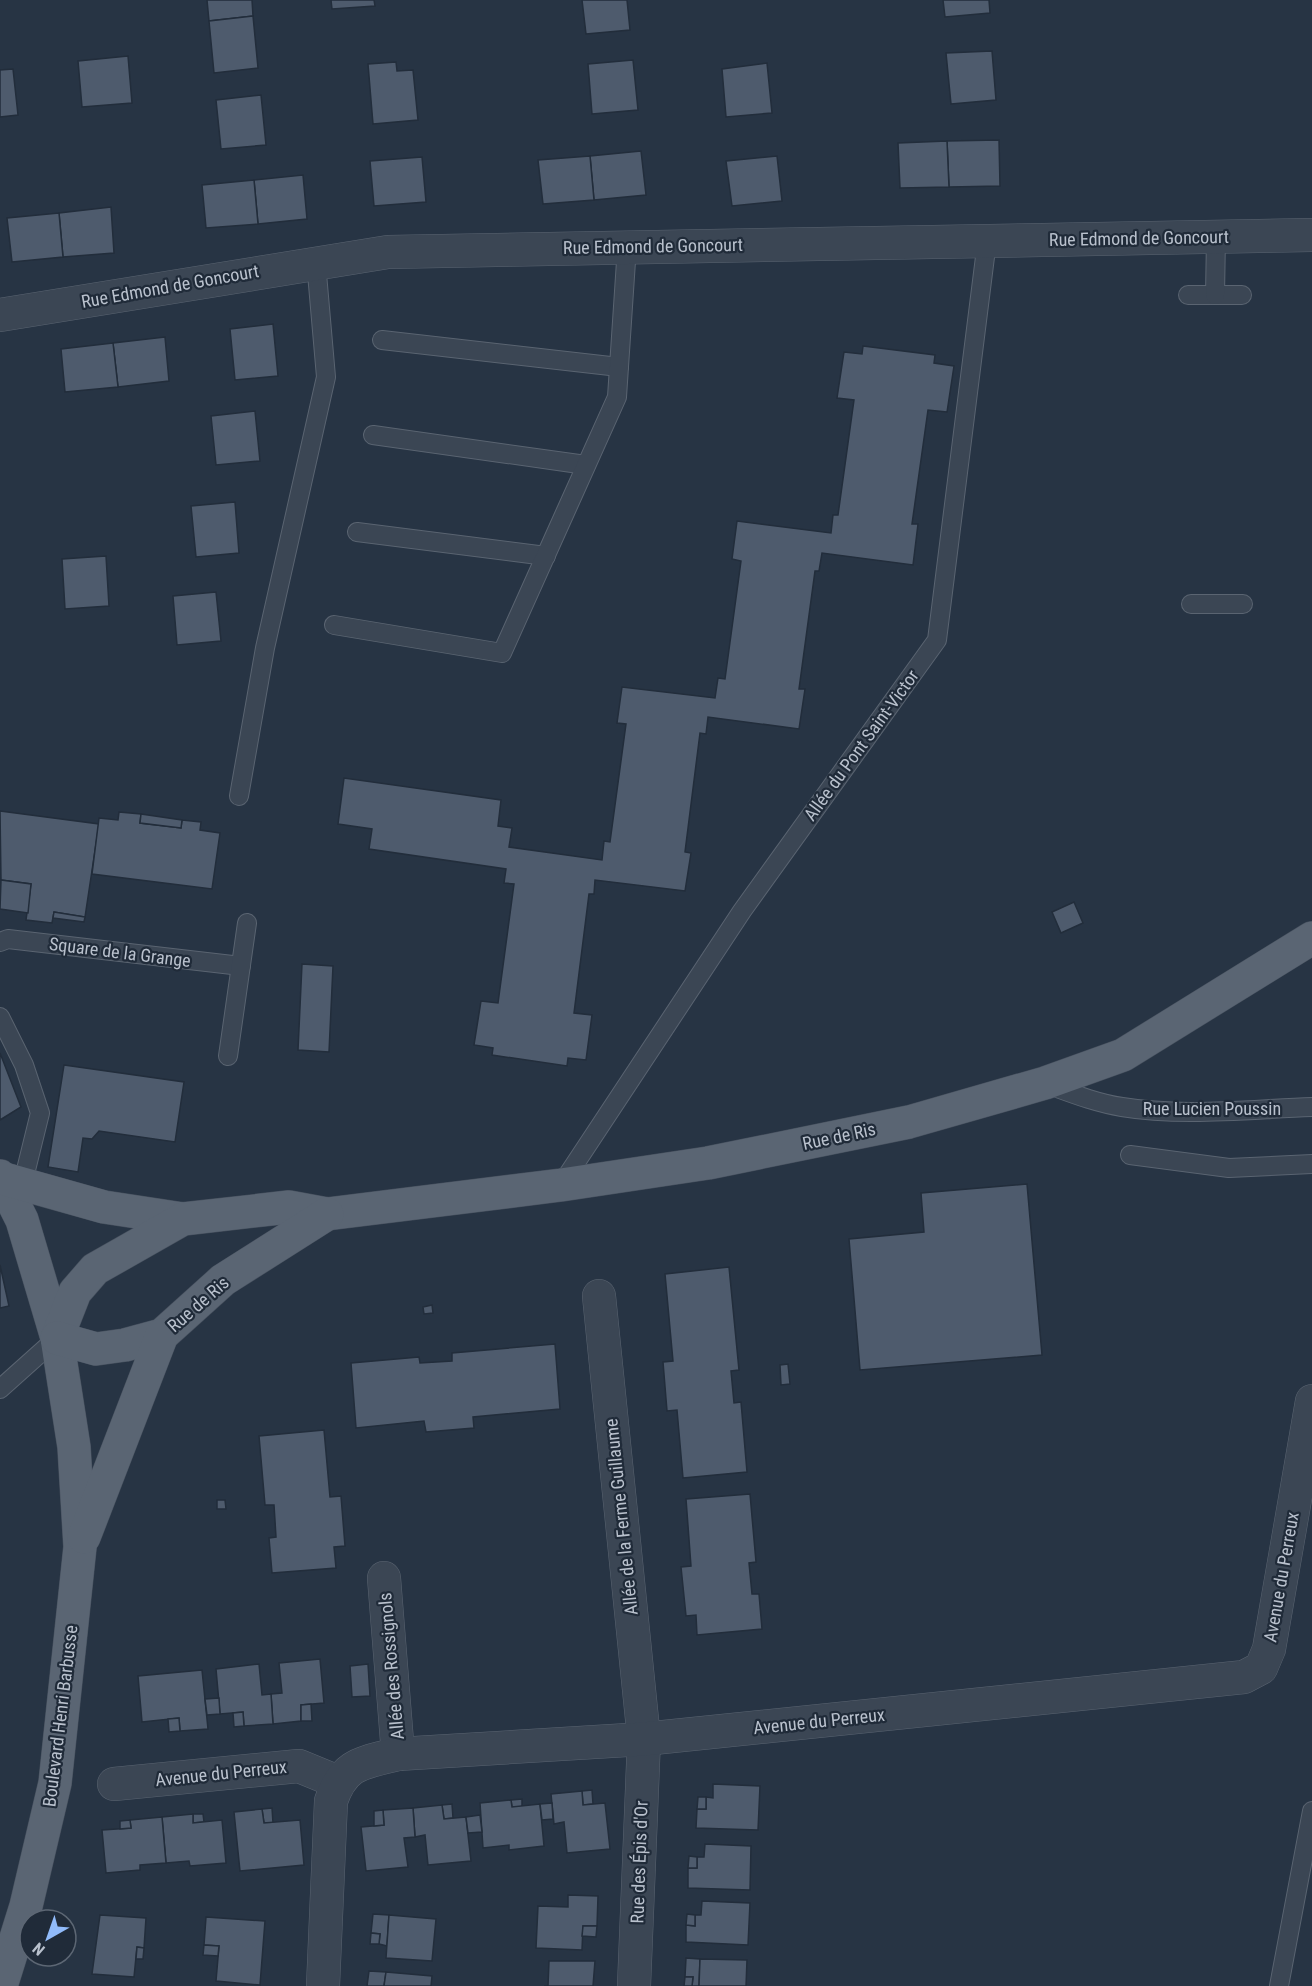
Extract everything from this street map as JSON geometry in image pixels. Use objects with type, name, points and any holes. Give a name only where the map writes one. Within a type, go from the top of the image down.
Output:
[{"type":"main road","name":"Rue de Ris","points":[[8,1179],[104,1207],[183,1219],[289,1207],[327,1214],[561,1185],[708,1163],[898,1124],[1045,1083],[1123,1055],[1312,938]]},
{"type":"main road","name":"Boulevard Henri Barbusse","points":[[1,1986],[26,1906],[54,1783],[80,1547],[74,1447],[57,1338],[8,1179]]},
{"type":"main road","name":"Rue de Ris","points":[[183,1219],[94,1269],[75,1292],[57,1338],[96,1349],[125,1345],[162,1335],[223,1280],[327,1214]]},
{"type":"main road","name":"Boulevard Henri Barbusse","points":[[80,1547],[162,1335]]},
{"type":"street","name":"Rue Edmond de Goncourt","points":[[0,315],[388,252],[1312,235]]},
{"type":"street","name":"Allée de la Ferme Guillaume","points":[[599,1296],[644,1738]]},
{"type":"street","name":"Avenue du Perreux","points":[[114,1784],[299,1766],[338,1782],[360,1763],[398,1754],[644,1738],[1244,1677],[1261,1668],[1269,1648],[1312,1401]]},
{"type":"street","name":"Allée des Rossignols","points":[[384,1578],[398,1754]]},
{"type":"street","name":"Rue des Épis d'Or","points":[[634,1986],[644,1738]]},
{"type":"street","points":[[323,1986],[331,1801],[338,1782]]},
{"type":"lane","points":[[1215,295],[1216,237]]},
{"type":"lane","name":"Allée du Pont Saint-Victor","points":[[561,1185],[742,911],[937,640],[987,241]]},
{"type":"lane","points":[[334,625],[502,653],[617,397],[627,246]]},
{"type":"lane","points":[[239,796],[265,648],[326,377],[316,262]]},
{"type":"lane","points":[[1188,295],[1242,295]]},
{"type":"lane","points":[[382,340],[619,367]]},
{"type":"lane","points":[[373,435],[586,465]]},
{"type":"lane","points":[[357,531],[546,556]]},
{"type":"lane","points":[[1191,604],[1243,604]]},
{"type":"lane","points":[[228,1056],[246,923]]},
{"type":"lane","name":"Square de la Grange","points":[[0,942],[8,939],[241,966]]},
{"type":"lane","points":[[0,1017],[24,1065],[40,1113],[8,1179]]},
{"type":"lane","name":"Rue Lucien Poussin","points":[[1045,1083],[1098,1102],[1158,1111],[1312,1107]]},
{"type":"lane","points":[[1130,1155],[1229,1168],[1312,1164]]},
{"type":"lane","points":[[0,1389],[57,1338]]},
{"type":"lane","points":[[1279,1986],[1312,1811]]},
{"type":"building","points":[[207,0],[252,0],[253,16],[209,21]]},
{"type":"building","points":[[331,0],[374,0],[375,6],[332,9]]},
{"type":"building","points":[[582,0],[627,0],[630,30],[586,34]]},
{"type":"building","points":[[943,0],[989,0],[990,13],[945,17]]},
{"type":"building","points":[[253,16],[258,68],[214,73],[209,21]]},
{"type":"building","points":[[992,51],[996,100],[951,104],[946,53]]},
{"type":"building","points":[[128,56],[132,103],[82,107],[78,61]]},
{"type":"building","points":[[633,60],[638,110],[592,114],[588,64]]},
{"type":"building","points":[[396,62],[397,71],[413,70],[418,120],[373,124],[368,64]]},
{"type":"building","points":[[767,63],[772,113],[726,117],[722,69]]},
{"type":"building","points":[[13,69],[18,115],[0,117],[0,70]]},
{"type":"building","points":[[261,95],[266,145],[221,149],[216,100]]},
{"type":"building","points":[[999,140],[1000,186],[949,187],[947,141]]},
{"type":"building","points":[[947,141],[949,187],[900,188],[898,143]]},
{"type":"building","points":[[641,151],[646,195],[594,200],[590,156]]},
{"type":"building","points":[[590,156],[594,200],[543,204],[538,160]]},
{"type":"building","points":[[777,156],[782,201],[732,206],[726,161]]},
{"type":"building","points":[[422,157],[426,202],[374,206],[370,161]]},
{"type":"building","points":[[303,175],[307,219],[258,224],[254,180]]},
{"type":"building","points":[[254,180],[258,224],[206,228],[202,185]]},
{"type":"building","points":[[111,207],[114,253],[63,257],[59,213]]},
{"type":"building","points":[[59,213],[63,257],[12,262],[7,218]]},
{"type":"building","points":[[273,324],[278,376],[235,380],[230,329]]},
{"type":"building","points":[[165,337],[169,381],[118,387],[113,343]]},
{"type":"building","points":[[113,343],[118,387],[65,392],[61,349]]},
{"type":"building","points":[[863,346],[935,355],[934,363],[954,366],[947,412],[928,410],[912,524],[918,524],[913,565],[822,553],[819,571],[815,571],[799,689],[805,689],[799,729],[708,717],[706,734],[700,733],[685,852],[691,853],[685,891],[595,880],[594,894],[589,894],[574,1013],[592,1015],[586,1060],[568,1058],[567,1066],[492,1055],[493,1048],[474,1045],[481,1001],[498,1003],[514,884],[504,883],[506,869],[369,849],[372,829],[338,824],[344,778],[501,800],[498,826],[512,828],[509,847],[602,860],[604,841],[610,842],[626,724],[617,723],[622,687],[715,698],[718,678],[725,679],[741,561],[732,559],[737,521],[831,533],[833,515],[838,515],[854,400],[837,398],[844,352],[862,354]]},
{"type":"building","points":[[255,411],[260,461],[216,465],[211,416]]},
{"type":"building","points":[[235,502],[239,553],[196,557],[191,506]]},
{"type":"building","points":[[106,556],[109,606],[65,609],[62,559]]},
{"type":"building","points":[[216,592],[221,641],[177,645],[173,596]]},
{"type":"building","points":[[0,811],[99,824],[85,917],[54,912],[52,923],[26,920],[31,884],[1,880]]},
{"type":"building","points":[[119,812],[141,814],[140,823],[181,828],[182,820],[201,822],[200,830],[220,833],[212,889],[92,874],[99,818],[118,820]]},
{"type":"building","points":[[141,814],[182,820],[181,828],[140,823]]},
{"type":"building","points":[[1,880],[31,884],[28,913],[0,909]]},
{"type":"building","points":[[1074,902],[1083,923],[1061,933],[1052,912]]},
{"type":"building","points":[[54,912],[85,917],[84,922],[53,918]]},
{"type":"building","points":[[302,964],[333,966],[329,1052],[298,1050]]},
{"type":"building","points":[[0,1053],[21,1107],[0,1120]]},
{"type":"building","points":[[64,1065],[184,1082],[175,1142],[99,1131],[92,1139],[83,1138],[78,1172],[48,1167]]},
{"type":"building","points":[[1027,1184],[1042,1355],[860,1370],[849,1239],[924,1232],[921,1193]]},
{"type":"building","points":[[0,1265],[9,1306],[0,1308]]},
{"type":"building","points":[[729,1267],[739,1370],[731,1371],[734,1403],[741,1402],[747,1472],[683,1478],[677,1410],[667,1411],[663,1362],[673,1361],[665,1274]]},
{"type":"building","points":[[432,1305],[433,1313],[424,1314],[423,1307]]},
{"type":"building","points":[[555,1344],[560,1409],[473,1417],[474,1428],[426,1432],[424,1421],[356,1428],[351,1363],[419,1357],[420,1363],[452,1361],[452,1353]]},
{"type":"building","points":[[788,1364],[790,1384],[781,1385],[780,1365]]},
{"type":"building","points":[[324,1430],[330,1497],[341,1496],[345,1546],[334,1547],[336,1568],[272,1573],[269,1538],[276,1537],[274,1505],[265,1505],[259,1436]]},
{"type":"building","points":[[750,1494],[756,1562],[749,1563],[752,1594],[759,1594],[762,1629],[697,1635],[696,1615],[686,1616],[681,1567],[691,1566],[686,1499]]},
{"type":"building","points":[[217,1500],[225,1500],[226,1509],[217,1509]]},
{"type":"building","points":[[320,1659],[324,1703],[301,1705],[301,1721],[273,1724],[271,1694],[282,1693],[279,1663]]},
{"type":"building","points":[[259,1664],[262,1695],[271,1694],[273,1724],[244,1726],[243,1712],[220,1714],[216,1669]]},
{"type":"building","points":[[368,1664],[370,1696],[352,1697],[350,1666]]},
{"type":"building","points":[[202,1670],[208,1729],[180,1731],[179,1718],[142,1722],[138,1676]]},
{"type":"building","points":[[219,1698],[220,1714],[207,1715],[205,1699]]},
{"type":"building","points":[[311,1704],[312,1721],[301,1721],[301,1705]]},
{"type":"building","points":[[243,1712],[244,1726],[234,1727],[233,1713]]},
{"type":"building","points":[[179,1718],[180,1731],[169,1732],[168,1719]]},
{"type":"building","points":[[713,1784],[760,1786],[758,1830],[696,1828],[697,1809],[706,1809],[706,1797],[713,1798]]},
{"type":"building","points":[[592,1790],[593,1804],[583,1805],[582,1791]]},
{"type":"building","points":[[582,1791],[583,1805],[605,1803],[610,1849],[567,1853],[564,1822],[554,1824],[551,1794]]},
{"type":"building","points":[[698,1797],[706,1797],[706,1809],[697,1809]]},
{"type":"building","points":[[522,1799],[522,1807],[512,1807],[511,1800]]},
{"type":"building","points":[[511,1800],[512,1807],[540,1804],[544,1846],[509,1850],[509,1845],[483,1848],[480,1803]]},
{"type":"building","points":[[552,1803],[553,1819],[542,1820],[540,1804]]},
{"type":"building","points":[[452,1804],[453,1818],[444,1819],[442,1805]]},
{"type":"building","points":[[442,1805],[444,1819],[466,1817],[471,1861],[428,1865],[425,1835],[415,1837],[413,1808]]},
{"type":"building","points":[[272,1808],[273,1823],[264,1823],[262,1809]]},
{"type":"building","points":[[413,1808],[415,1837],[404,1838],[408,1867],[366,1871],[361,1827],[384,1825],[383,1810]]},
{"type":"building","points":[[262,1809],[264,1823],[300,1820],[304,1865],[240,1871],[234,1812]]},
{"type":"building","points":[[383,1810],[384,1825],[374,1826],[374,1811]]},
{"type":"building","points":[[193,1814],[203,1814],[204,1822],[193,1823]]},
{"type":"building","points":[[193,1814],[193,1823],[222,1820],[226,1863],[190,1866],[189,1861],[166,1863],[162,1817]]},
{"type":"building","points":[[480,1815],[482,1832],[468,1833],[466,1817]]},
{"type":"building","points":[[162,1817],[166,1863],[140,1865],[140,1870],[106,1873],[102,1830],[131,1828],[130,1820]]},
{"type":"building","points":[[130,1820],[131,1828],[120,1829],[120,1821]]},
{"type":"building","points":[[705,1844],[751,1846],[750,1890],[688,1888],[688,1868],[697,1868],[697,1857],[704,1857]]},
{"type":"building","points":[[689,1856],[697,1857],[697,1868],[688,1868]]},
{"type":"building","points":[[568,1895],[598,1896],[597,1926],[583,1926],[582,1950],[536,1948],[538,1906],[568,1907]]},
{"type":"building","points":[[702,1901],[750,1903],[748,1945],[686,1942],[686,1925],[695,1926],[695,1915],[701,1915]]},
{"type":"building","points":[[373,1914],[389,1915],[387,1946],[379,1944],[380,1934],[371,1933]]},
{"type":"building","points":[[687,1914],[695,1915],[695,1926],[686,1925]]},
{"type":"building","points":[[100,1915],[146,1918],[144,1948],[137,1947],[134,1977],[92,1974]]},
{"type":"building","points":[[389,1915],[436,1919],[432,1961],[386,1958]]},
{"type":"building","points":[[206,1917],[265,1921],[260,1985],[216,1981],[219,1946],[204,1945]]},
{"type":"building","points":[[583,1926],[597,1926],[596,1937],[582,1936]]},
{"type":"building","points":[[371,1933],[380,1934],[379,1944],[370,1944]]},
{"type":"building","points":[[204,1945],[219,1946],[218,1956],[203,1955]]},
{"type":"building","points":[[137,1947],[144,1948],[143,1959],[136,1959]]},
{"type":"building","points":[[686,1958],[700,1959],[699,1986],[692,1986],[693,1977],[685,1977]]},
{"type":"building","points":[[700,1959],[747,1960],[746,1986],[699,1986]]},
{"type":"building","points":[[549,1961],[595,1961],[593,1986],[548,1986]]},
{"type":"building","points":[[369,1971],[386,1972],[384,1986],[367,1986]]},
{"type":"building","points":[[386,1972],[432,1976],[431,1986],[384,1986]]},
{"type":"building","points":[[685,1977],[693,1977],[692,1986],[684,1986]]}]
